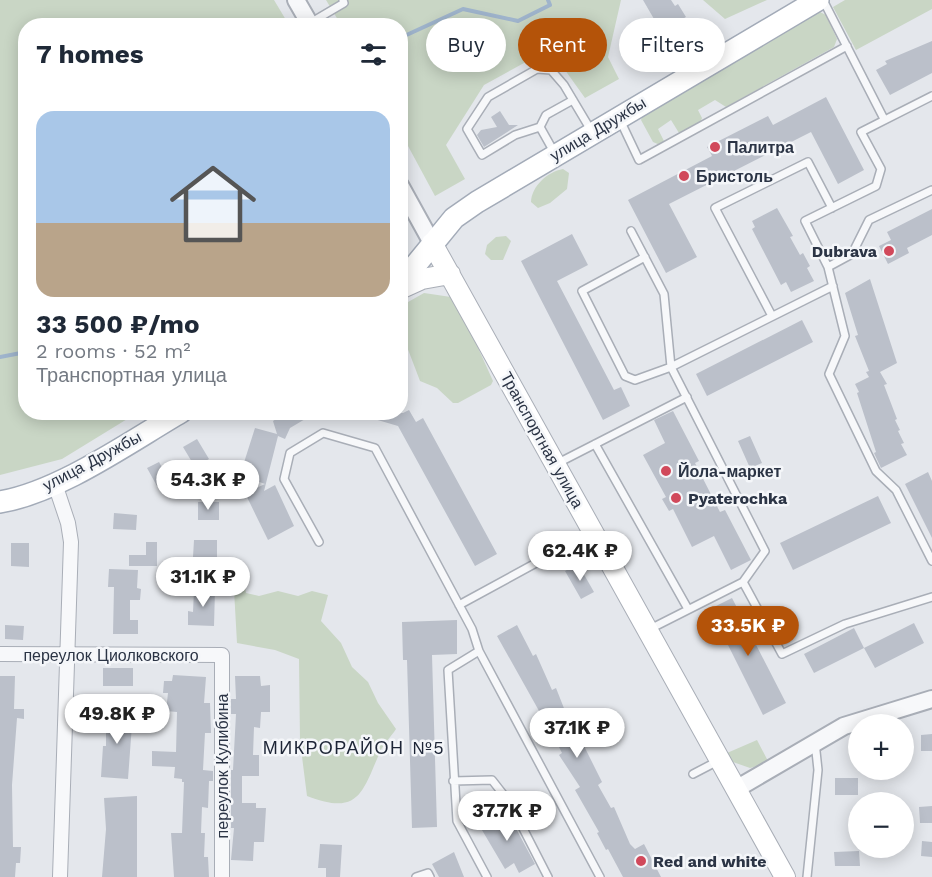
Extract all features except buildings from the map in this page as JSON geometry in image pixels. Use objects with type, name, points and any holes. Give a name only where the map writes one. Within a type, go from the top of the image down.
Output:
[{"type":"main road","name":"улица Дружбы","points":[[408,274],[454,218],[592,132],[818,0]]},
{"type":"main road","name":"Транспортная улица","points":[[432,243],[785,877]]},
{"type":"main road","points":[[408,285],[422,279],[450,274]]},
{"type":"main road","name":"улица Дружбы","points":[[0,502],[25,496],[55,484],[167,420]]},
{"type":"street","points":[[296,0],[306,18]]},
{"type":"street","name":"Транспортная улица","points":[[408,200],[432,243]]},
{"type":"street","points":[[55,484],[68,523],[71,542],[60,877]]},
{"type":"street","name":"переулок Циолковского","points":[[0,654],[222,655]]},
{"type":"street","name":"переулок Кулибина","points":[[222,655],[222,877]]},
{"type":"street","points":[[736,789],[844,726],[932,699]]},
{"type":"lane","points":[[320,18],[344,3],[343,0]]},
{"type":"lane","points":[[823,0],[884,119]]},
{"type":"lane","points":[[618,117],[639,160],[847,46]]},
{"type":"lane","points":[[573,100],[546,116],[540,127],[515,135],[482,155],[467,129],[488,97],[537,69],[551,70],[573,100],[592,132]]},
{"type":"lane","points":[[932,96],[861,132],[881,170],[876,186],[805,221],[828,267],[845,336],[829,374],[876,471],[896,490],[932,561]]},
{"type":"lane","points":[[540,127],[556,154]]},
{"type":"lane","points":[[772,316],[716,208],[808,162],[832,208]]},
{"type":"lane","points":[[828,267],[852,254],[869,220],[932,190]]},
{"type":"lane","points":[[631,231],[664,294],[671,367],[765,551],[743,582],[648,630]]},
{"type":"lane","points":[[645,257],[582,291],[625,376],[635,380],[671,367],[832,286]]},
{"type":"lane","points":[[555,464],[687,398]]},
{"type":"lane","points":[[319,542],[284,479],[290,453],[323,433],[375,448],[472,628],[479,651],[600,877]]},
{"type":"lane","points":[[595,444],[688,609]]},
{"type":"lane","points":[[459,605],[593,532]]},
{"type":"lane","points":[[743,582],[782,654],[845,624],[932,597]]},
{"type":"lane","points":[[479,651],[448,670],[457,821],[487,877]]},
{"type":"lane","points":[[807,877],[818,770],[815,741]]},
{"type":"lane","points":[[693,774],[720,760]]},
{"type":"lane","points":[[453,781],[492,780],[510,803],[548,877]]},
{"type":"lane","points":[[416,877],[428,873],[430,877]]},
{"type":"green space","points":[[0,0],[274,0],[285,18],[18,18],[18,420],[126,420],[62,459],[0,475]]},
{"type":"green space","points":[[326,0],[621,0],[608,57],[619,79],[585,98],[566,72],[607,72],[607,18],[518,18],[518,66],[484,85],[446,145],[465,179],[435,196],[408,146],[408,18],[337,18]]},
{"type":"green space","points":[[703,0],[767,0],[725,19]]},
{"type":"green space","points":[[845,0],[932,0],[932,9],[856,50],[833,7]]},
{"type":"green space","points":[[818,11],[826,15],[837,39],[834,47],[726,107],[715,100],[698,110],[702,118],[700,123],[679,133],[671,120],[658,129],[664,141],[660,145],[653,142],[641,120],[644,112],[713,72],[725,72],[725,65]]},
{"type":"green space","points":[[563,169],[569,173],[567,189],[550,203],[538,208],[531,202],[537,185],[551,173]]},
{"type":"green space","points":[[506,236],[511,241],[503,260],[491,260],[485,254],[487,245],[496,237]]},
{"type":"green space","points":[[424,293],[451,297],[470,330],[493,381],[491,385],[458,403],[453,403],[437,388],[420,381],[408,349],[408,302]]},
{"type":"green space","points":[[244,582],[246,593],[259,596],[278,591],[298,596],[312,591],[328,595],[321,621],[341,643],[352,667],[368,682],[378,703],[396,729],[381,749],[363,789],[348,802],[324,802],[307,796],[300,741],[299,659],[275,650],[237,643],[234,590],[237,583]]},
{"type":"green space","points":[[757,740],[769,763],[750,768],[733,762],[727,753]]},
{"type":"waterway","points":[[408,34],[463,9],[518,21],[550,5],[548,0]]},
{"type":"waterway","points":[[0,357],[18,354]]},
{"type":"place","name":"Палитра","points":[[715,147]]},
{"type":"place","name":"Бристоль","points":[[684,176]]},
{"type":"place","name":"Dubrava","points":[[889,251]]},
{"type":"place","name":"Йола-маркет","points":[[666,471]]},
{"type":"place","name":"Pyaterochka","points":[[676,498]]},
{"type":"place","name":"Red and white","points":[[641,861]]},
{"type":"district","name":"МИКРОРАЙОН №5","points":[[354,747]]}]
